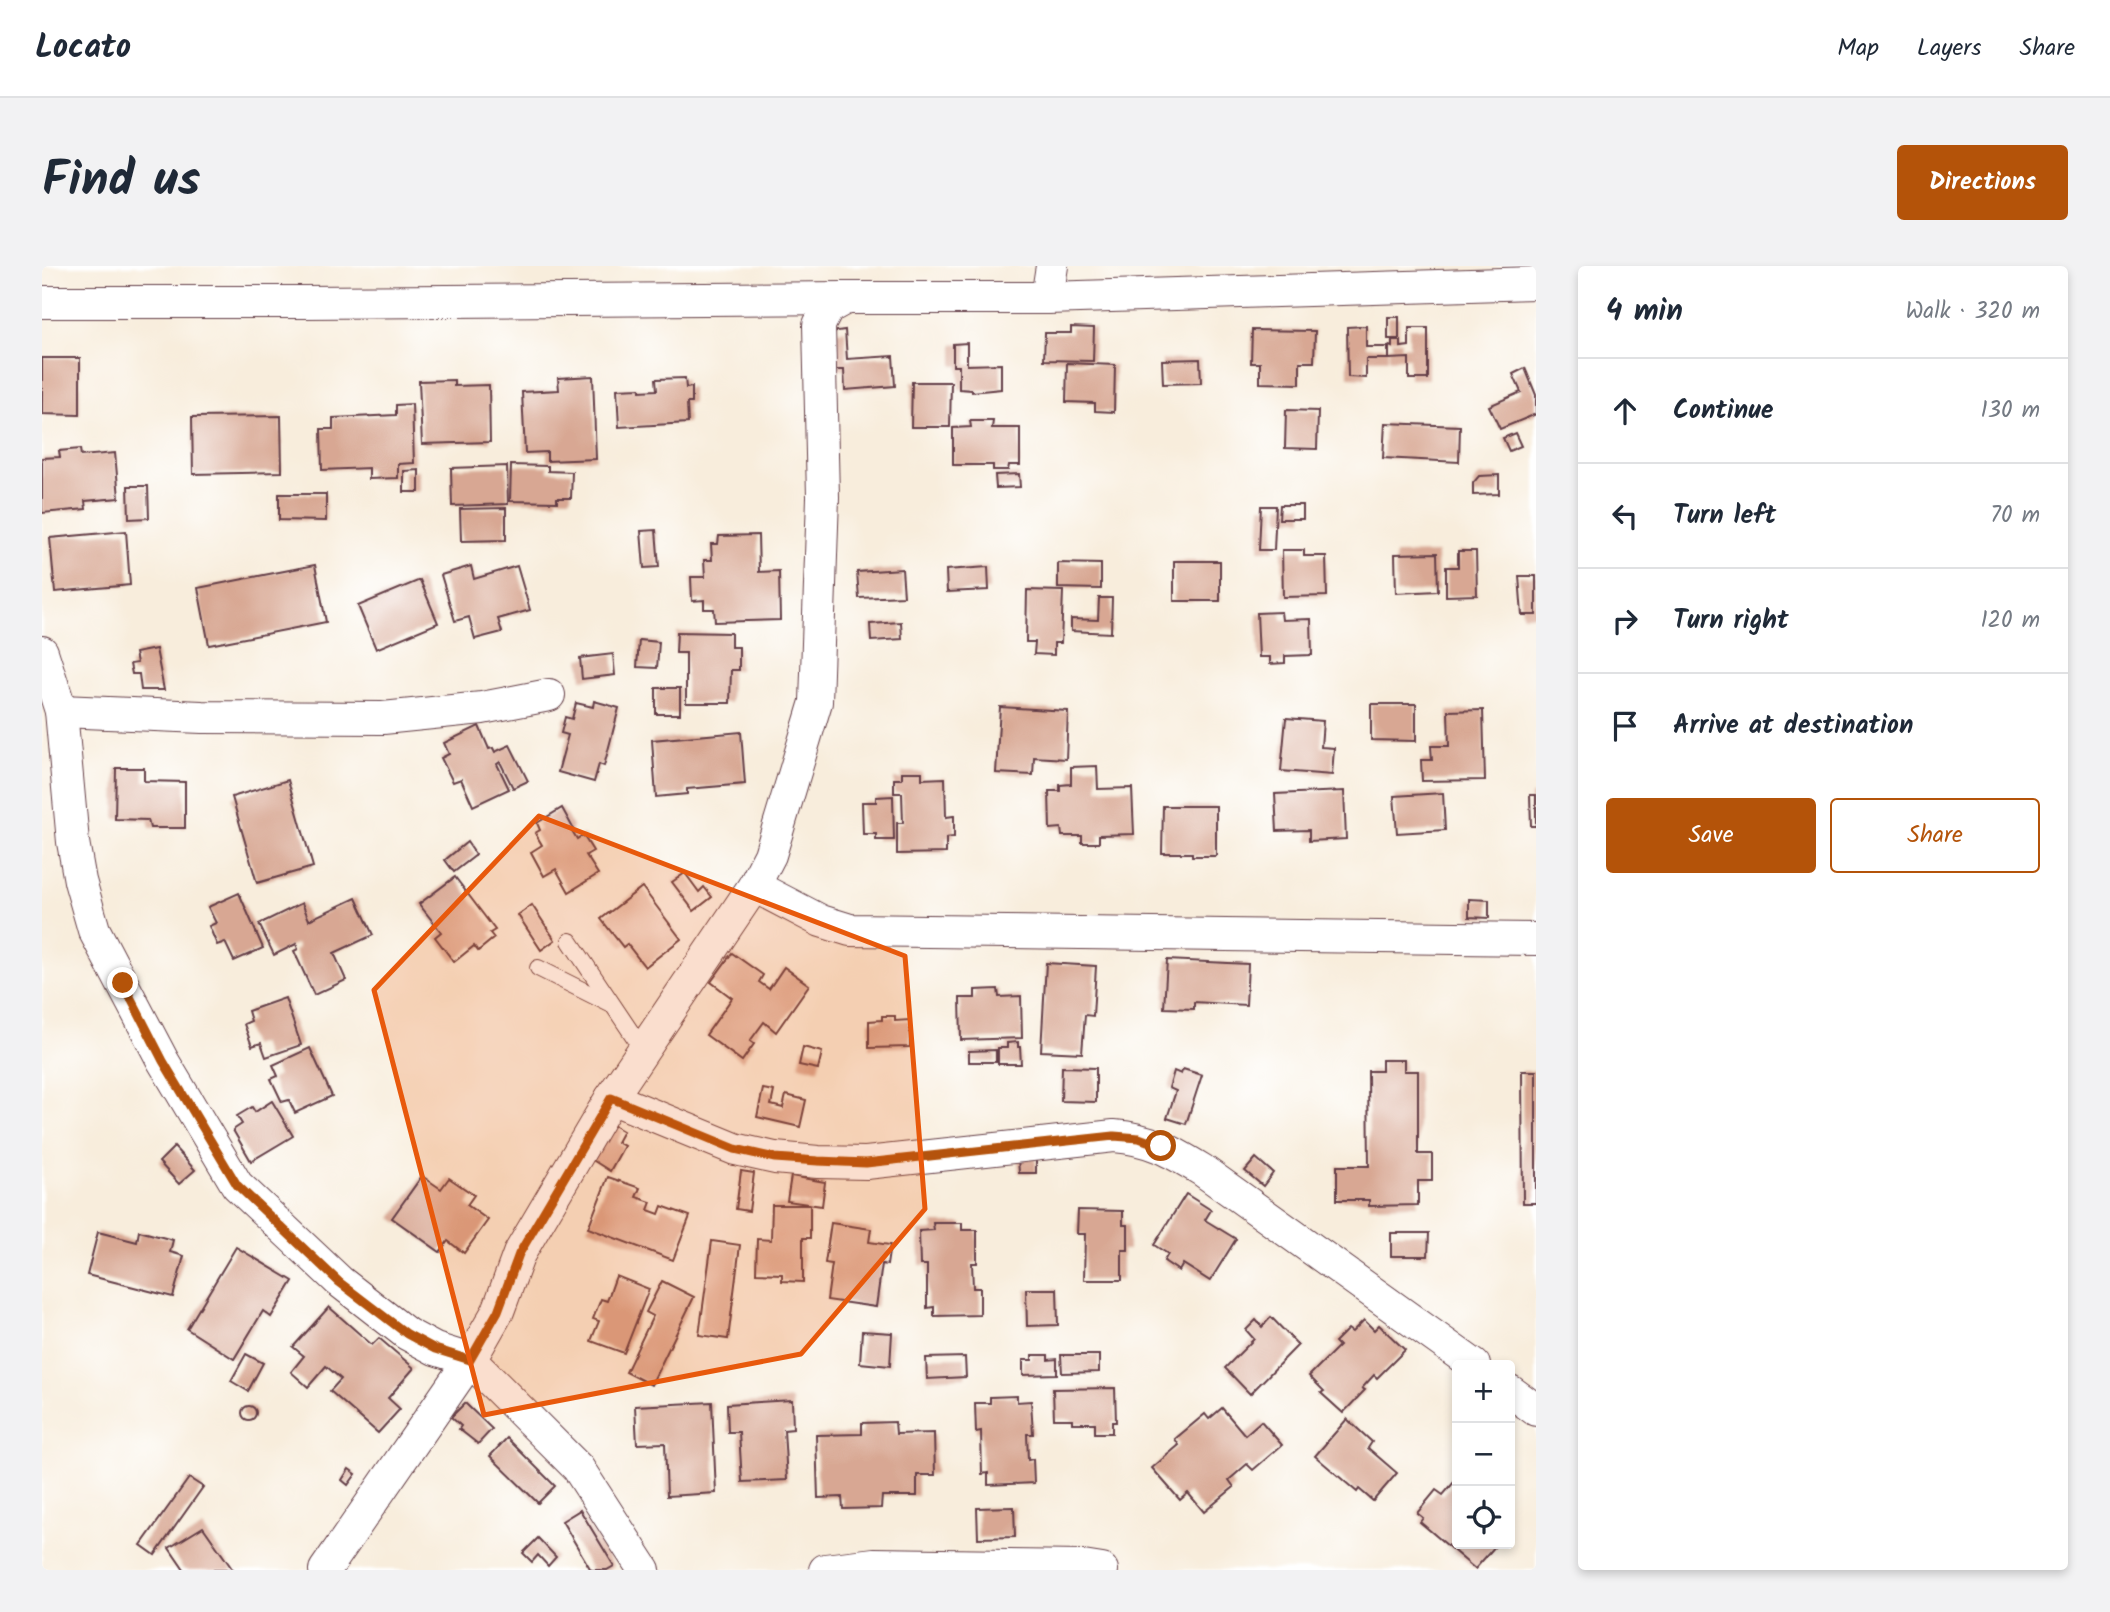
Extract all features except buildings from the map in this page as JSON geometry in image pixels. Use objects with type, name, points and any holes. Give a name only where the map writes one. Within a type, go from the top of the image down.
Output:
[{"type":"street","points":[[1047,299],[1052,266]]},
{"type":"street","points":[[42,302],[1047,299],[1536,282]]},
{"type":"street","points":[[325,1570],[470,1360],[498,1311],[519,1254],[611,1098],[754,886],[770,855],[816,702],[822,497],[819,325],[828,308],[846,298]]},
{"type":"street","points":[[42,652],[61,711],[73,842],[80,881],[94,930],[163,1061],[237,1185],[339,1282],[407,1334],[435,1349],[470,1360],[578,1468],[644,1570]]},
{"type":"street","points":[[61,711],[202,717],[383,718],[482,708],[549,695]]},
{"type":"street","points":[[754,886],[821,921],[850,930],[1536,939]]},
{"type":"street","points":[[611,1098],[735,1149],[775,1158],[866,1163],[1114,1136],[1139,1138],[1161,1146],[1202,1170],[1467,1360]]},
{"type":"street","points":[[1515,1395],[1536,1410]]},
{"type":"street","points":[[825,1570],[874,1564],[1083,1567],[1102,1570]]},
{"type":"lane","points":[[570,941],[643,1050]]},
{"type":"lane","points":[[538,968],[612,1005]]},
{"type":"highlighted area","points":[[539,816],[905,956],[925,1209],[801,1354],[484,1415],[374,990]]},
{"type":"route","points":[[123,983],[163,1061],[237,1185],[339,1282],[407,1334],[435,1349],[470,1360],[498,1311],[519,1254],[611,1098],[735,1149],[775,1158],[866,1163],[1114,1136],[1139,1138],[1161,1146]]}]
